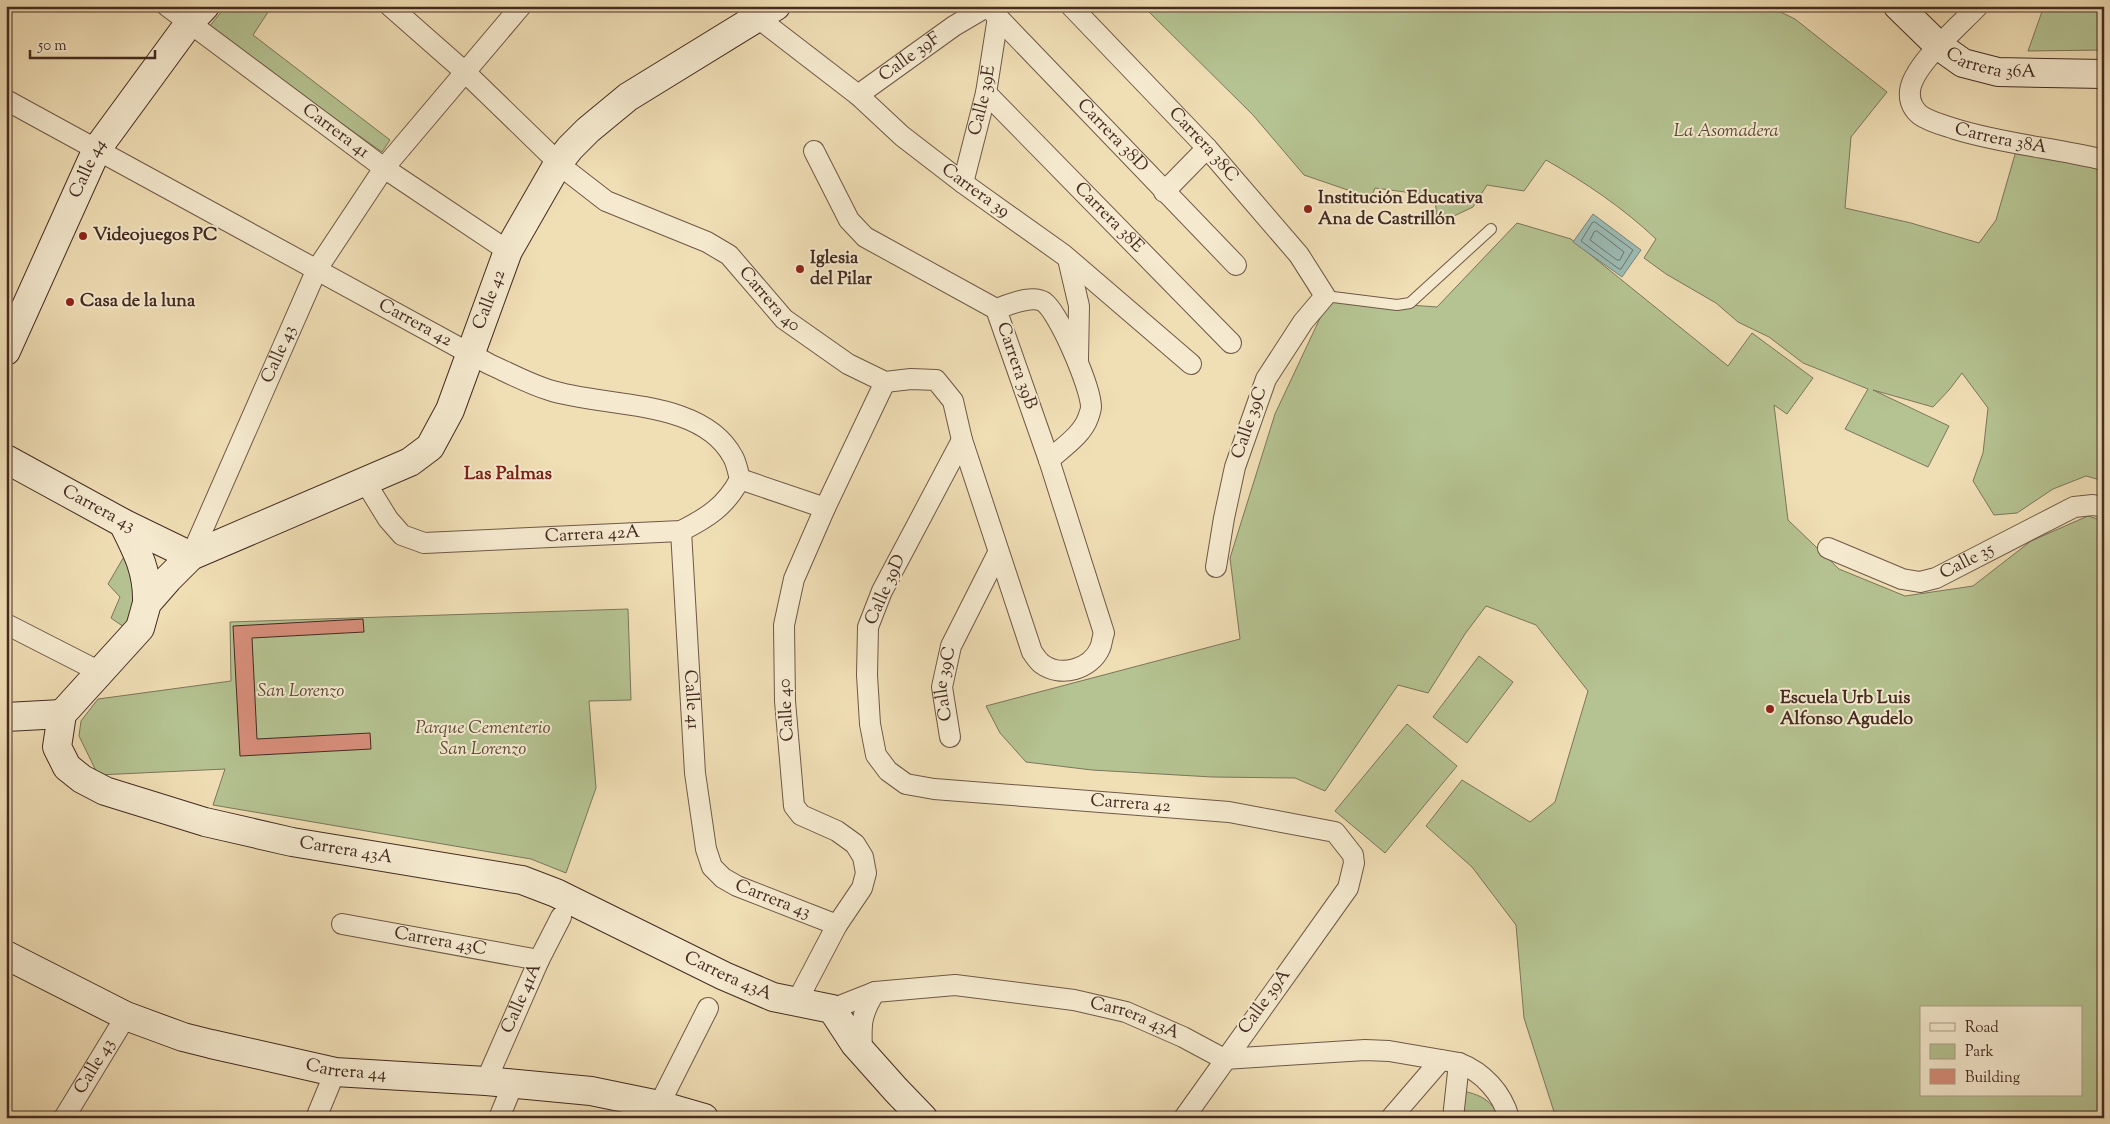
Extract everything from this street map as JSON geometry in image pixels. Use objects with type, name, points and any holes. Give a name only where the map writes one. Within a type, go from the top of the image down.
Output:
[{"type":"street","name":"Carrera 41","points":[[167,6],[197,14],[384,168],[508,251]]},
{"type":"street","name":"Carrera 40","points":[[390,6],[465,72],[566,170],[606,201],[707,242],[729,256],[784,319],[848,364],[885,382]]},
{"type":"street","name":"Calle 43","points":[[62,714],[140,628],[147,603],[192,556],[317,269],[384,168],[521,6]]},
{"type":"street","name":"Carrera 38C","points":[[1070,6],[1207,148],[1299,255],[1326,296]]},
{"type":"street","name":"Carrera 36A","points":[[1898,6],[1939,46],[1964,63],[1998,72],[2104,74]]},
{"type":"street","points":[[1939,46],[1978,6]]},
{"type":"street","name":"Calle 39E","points":[[963,183],[986,94],[991,10]]},
{"type":"street","name":"Calle 39F","points":[[858,95],[954,26],[991,10]]},
{"type":"street","name":"Carrera 38D","points":[[991,10],[1236,265]]},
{"type":"street","name":"Carrera 39","points":[[766,12],[902,136],[1068,259],[1191,364]]},
{"type":"street","name":"Calle 42","points":[[192,556],[364,480],[410,462],[430,447],[450,410],[508,251],[559,162],[588,130],[628,97],[766,12]]},
{"type":"street","name":"Calle 44","points":[[6,351],[98,149],[197,14]]},
{"type":"street","name":"Carrera 38A","points":[[1939,46],[1917,73],[1910,91],[1913,108],[1922,116],[1934,122],[1975,135],[2104,160]]},
{"type":"street","name":"Carrera 38E","points":[[986,94],[1230,343]]},
{"type":"street","name":"Carrera 42","points":[[6,100],[489,364],[549,391],[680,415],[708,430],[724,444],[734,458],[740,480]]},
{"type":"street","points":[[1164,192],[1207,148]]},
{"type":"street","name":"Carrera 39B","points":[[814,151],[849,220],[865,237],[996,309],[1049,460],[1104,633],[1100,649],[1090,662],[1075,670],[1058,670],[1043,665],[1032,652],[998,553]]},
{"type":"street","points":[[1068,259],[1079,306],[1078,361]]},
{"type":"street","name":"Calle 39C","points":[[1216,567],[1235,467],[1266,379],[1303,322],[1326,296]]},
{"type":"street","points":[[996,309],[1031,299],[1043,301],[1052,312],[1078,361],[1091,406],[1082,430],[1049,460]]},
{"type":"street","points":[[885,382],[911,379],[936,380],[953,401],[962,440],[998,553]]},
{"type":"street","name":"Calle 40","points":[[796,1003],[837,925],[862,888],[866,873],[863,857],[855,844],[837,830],[801,816],[794,806],[785,701],[784,625],[794,579],[825,508],[885,382]]},
{"type":"street","name":"Calle 39D","points":[[876,755],[870,724],[867,675],[868,627],[882,591],[962,440]]},
{"type":"street","name":"Carrera 43","points":[[6,459],[123,523],[192,556]]},
{"type":"street","name":"Carrera 42A","points":[[364,480],[388,519],[402,535],[424,543],[681,531],[714,513],[732,495],[740,480]]},
{"type":"street","points":[[740,480],[825,508]]},
{"type":"street","name":"Calle 35","points":[[1828,548],[1902,579],[1920,582],[1936,578],[2074,507],[2093,505],[2104,507]]},
{"type":"street","points":[[123,523],[143,562],[148,586],[147,603]]},
{"type":"street","name":"Calle 41","points":[[681,531],[695,773],[706,849],[712,867]]},
{"type":"street","name":"Calle 39C","points":[[950,737],[942,687],[951,646],[998,553]]},
{"type":"street","points":[[6,624],[100,672]]},
{"type":"street","points":[[6,717],[62,714]]},
{"type":"street","name":"Carrera 43A","points":[[62,714],[57,747],[67,767],[82,779],[105,791],[204,822],[262,836],[522,880],[556,894],[724,976],[773,997],[832,1009],[874,992],[955,985],[1074,1000],[1133,1015],[1183,1037],[1224,1059]]},
{"type":"street","name":"Carrera 42","points":[[876,755],[888,771],[906,784],[934,789],[1229,812],[1335,832],[1353,855],[1354,863],[1348,888]]},
{"type":"street","name":"Carrera 43","points":[[712,867],[723,878],[737,886],[837,925]]},
{"type":"street","name":"Calle 39A","points":[[1184,1118],[1224,1059],[1348,888]]},
{"type":"street","name":"Calle 41A","points":[[486,1081],[539,960],[561,917]]},
{"type":"street","name":"Carrera 43C","points":[[342,924],[539,960]]},
{"type":"street","name":"Carrera 44","points":[[6,955],[126,1016],[183,1037],[335,1072],[486,1081],[591,1090],[656,1111],[704,1118]]},
{"type":"street","points":[[862,1052],[861,1026],[864,1009],[874,992]]},
{"type":"street","points":[[656,1111],[708,1008]]},
{"type":"street","points":[[832,1009],[862,1052],[923,1118]]},
{"type":"street","name":"Calle 43","points":[[64,1118],[126,1016]]},
{"type":"street","points":[[1224,1059],[1365,1050],[1389,1051],[1450,1062],[1468,1066],[1490,1082],[1509,1118]]},
{"type":"street","points":[[1391,1118],[1450,1062]]},
{"type":"street","points":[[1450,1062],[1453,1118]]},
{"type":"street","points":[[316,1118],[335,1072]]},
{"type":"street","points":[[499,1118],[513,1084]]},
{"type":"lane","points":[[1326,296],[1397,305],[1410,303],[1490,229]]},
{"type":"green space","points":[[226,6],[272,6],[253,35],[390,140],[382,152],[208,28]]},
{"type":"green space","name":"La Asomadera","points":[[1143,6],[1768,6],[1795,19],[1887,92],[1851,137],[1845,208],[1911,223],[1979,243],[1996,220],[2016,151],[2104,168],[2104,481],[2086,476],[2053,489],[2017,513],[1994,515],[1973,481],[1983,453],[1988,408],[1962,373],[1933,407],[1873,390],[1949,426],[1928,467],[1845,429],[1868,389],[1803,363],[1769,337],[1738,322],[1716,303],[1666,274],[1644,258],[1656,239],[1603,196],[1546,160],[1524,191],[1487,185],[1473,207],[1437,224],[1435,196],[1375,188],[1371,198],[1304,175],[1253,115]]},
{"type":"green space","points":[[2044,6],[2103,6],[2104,50],[2028,51]]},
{"type":"green space","points":[[1517,223],[1571,239],[1728,366],[1752,333],[1813,378],[1787,414],[1774,405],[1788,520],[1839,569],[1905,596],[1973,586],[2031,541],[2088,516],[2104,521],[2104,1118],[1556,1118],[1524,1018],[1516,925],[1472,867],[1426,826],[1462,780],[1530,822],[1555,802],[1588,691],[1536,625],[1486,606],[1465,634],[1428,693],[1398,685],[1325,791],[1295,778],[1212,777],[1092,770],[1026,762],[1000,733],[986,706],[1240,639],[1230,558],[1275,414],[1329,299],[1437,307]]},
{"type":"green space","points":[[129,548],[137,575],[133,615],[124,627],[111,618],[120,597],[108,584]]},
{"type":"green space","name":"Parque Cementerio San Lorenzo","points":[[628,609],[631,700],[589,701],[596,788],[566,873],[531,859],[213,805],[225,769],[98,775],[79,736],[81,721],[98,699],[231,681],[230,622]]},
{"type":"green space","points":[[1479,656],[1513,682],[1467,743],[1433,717]]},
{"type":"green space","points":[[1407,724],[1457,766],[1385,853],[1335,811]]},
{"type":"green space","points":[[1463,1091],[1485,1099],[1500,1118],[1460,1118]]},
{"type":"water","points":[[1593,214],[1641,250],[1622,277],[1573,242]]},
{"type":"building","points":[[363,619],[364,632],[252,638],[257,739],[370,733],[371,749],[240,756],[233,626]]},
{"type":"place","name":"Institución Educativa Ana de Castrillón","points":[[1308,209]]},
{"type":"place","name":"Videojuegos PC","points":[[83,236]]},
{"type":"place","name":"Iglesia del Pilar","points":[[800,269]]},
{"type":"place","name":"Casa de la luna","points":[[70,302]]},
{"type":"place","name":"Escuela Urb Luis Alfonso Agudelo","points":[[1770,709]]},
{"type":"district","name":"Las Palmas","points":[[508,474]]},
{"type":"park label","name":"San Lorenzo","points":[[301,692]]}]
